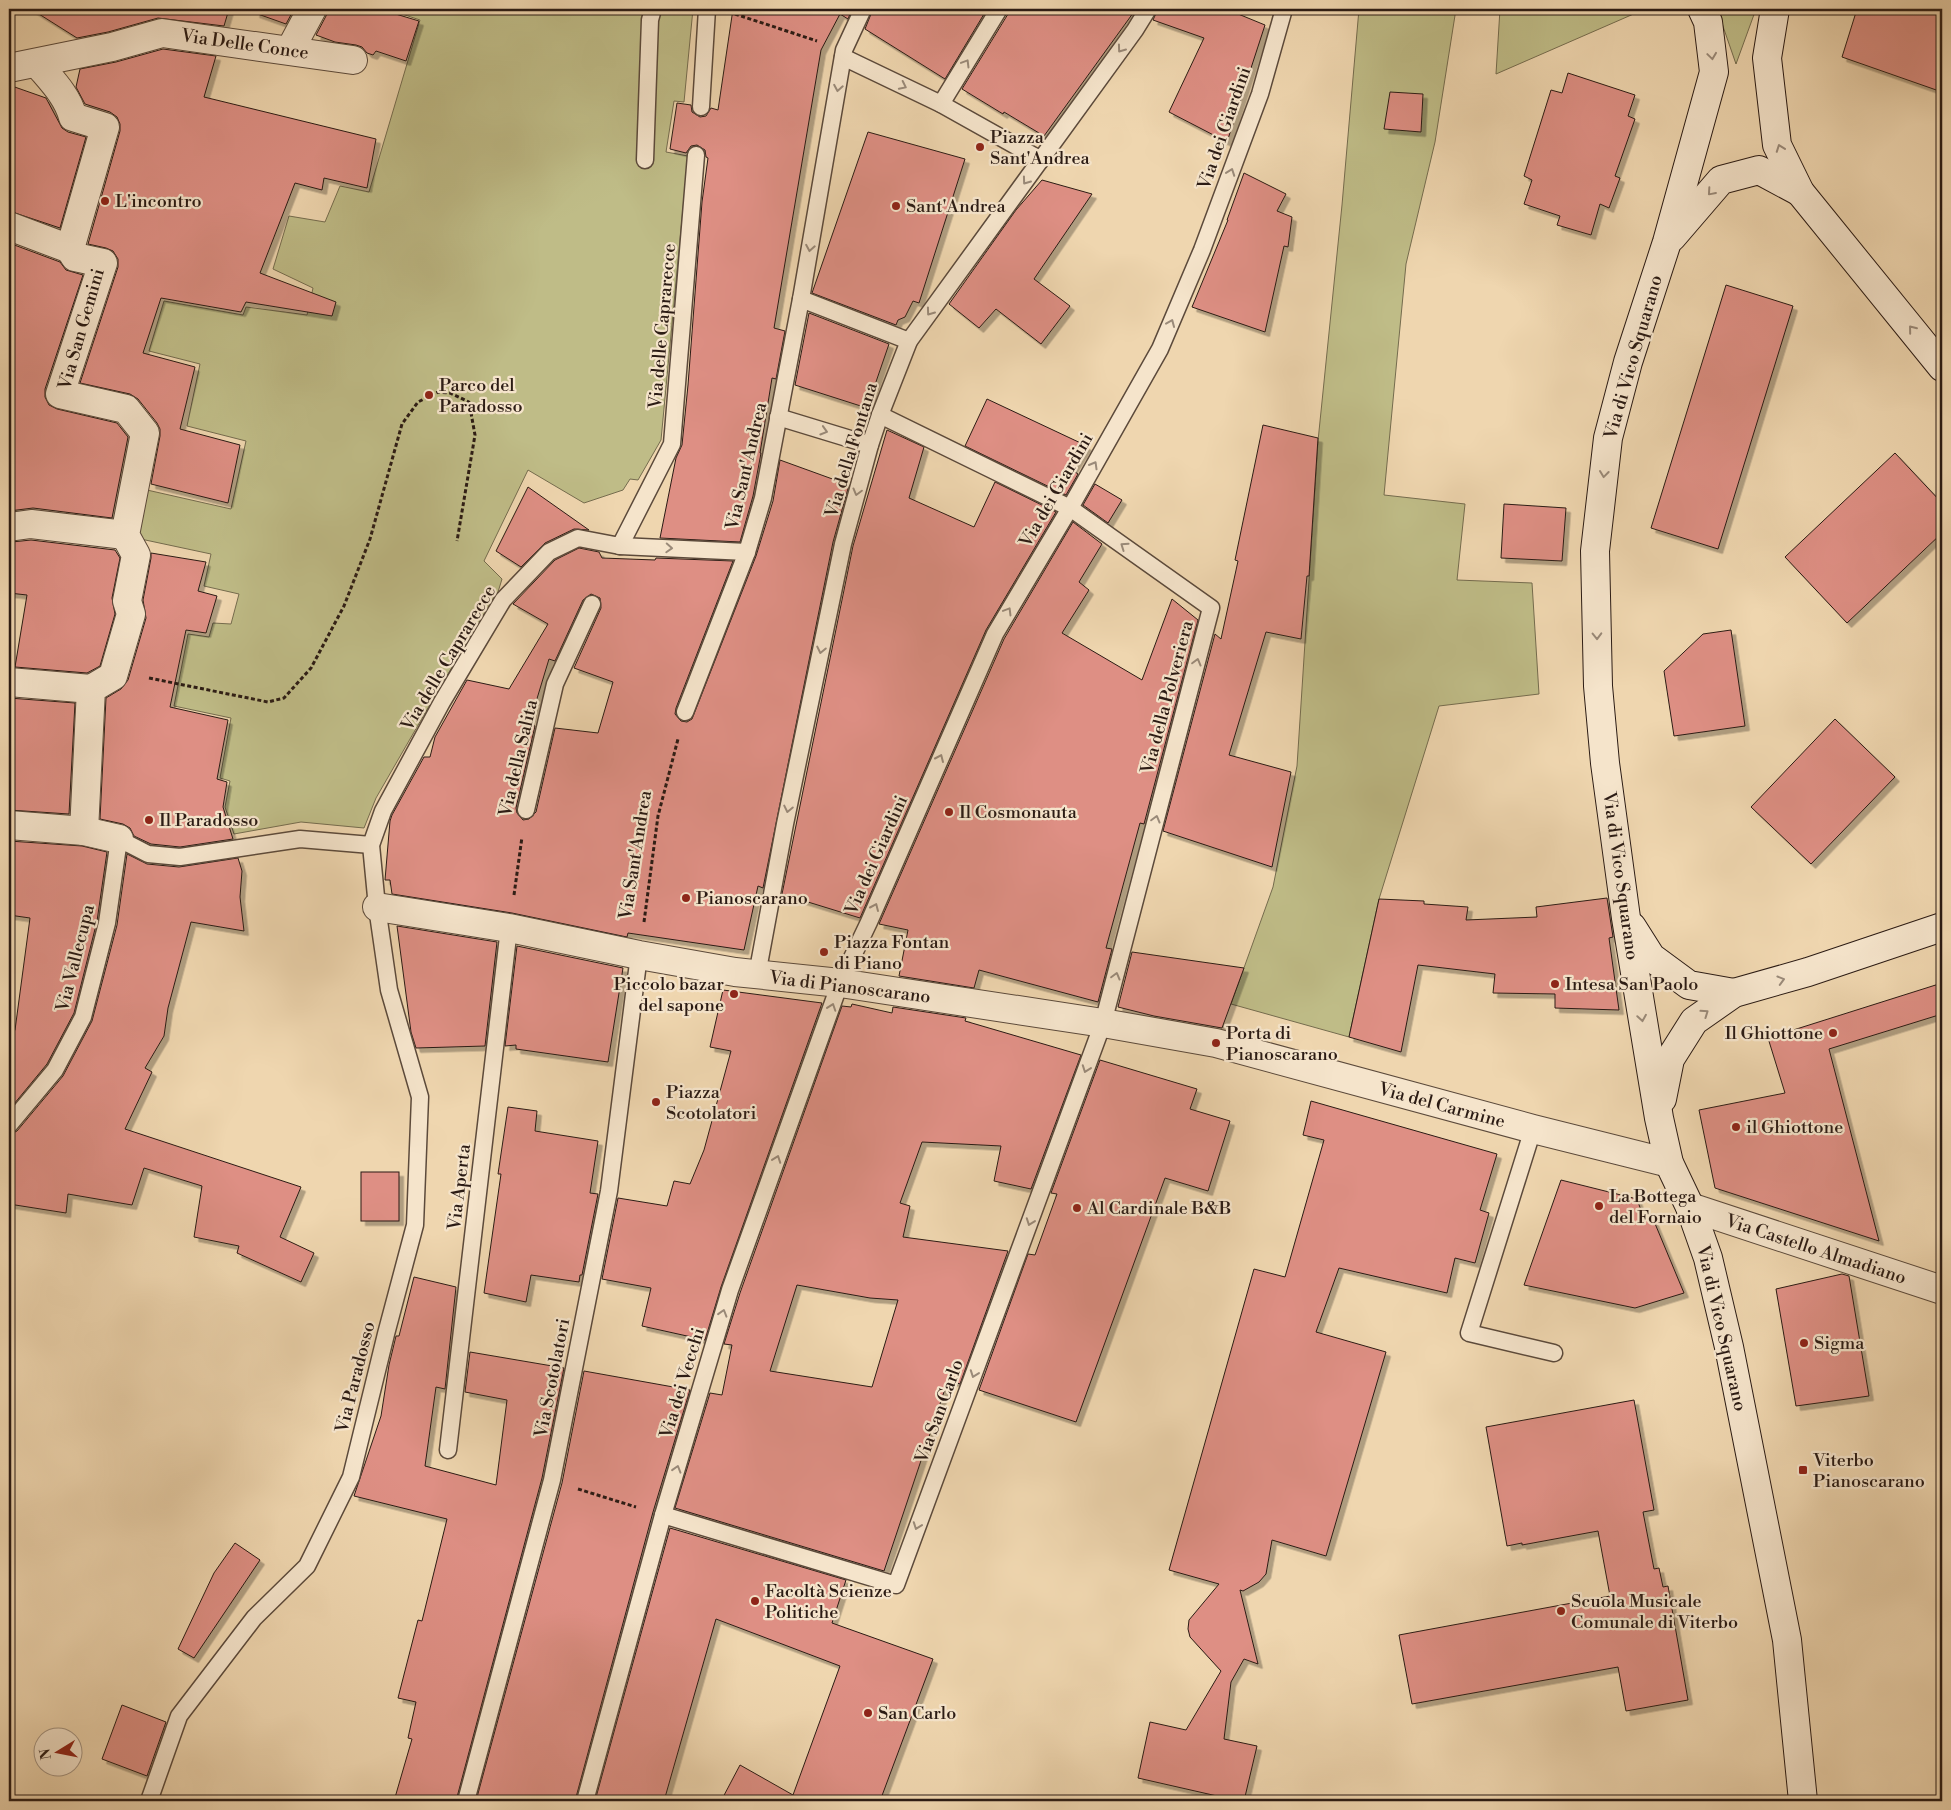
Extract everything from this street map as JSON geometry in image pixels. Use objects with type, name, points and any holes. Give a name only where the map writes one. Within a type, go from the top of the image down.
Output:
[{"type":"street","points":[[290,50],[312,9]]},
{"type":"street","name":"Via di Vico Squarano","points":[[1702,9],[1708,22],[1714,72],[1668,242],[1628,362],[1608,438],[1595,551],[1598,686],[1605,763],[1626,918],[1659,1118],[1669,1163],[1690,1207],[1708,1258],[1729,1347],[1787,1640],[1803,1801]]},
{"type":"street","points":[[1775,9],[1766,58],[1777,145],[1800,192],[1942,367]]},
{"type":"street","name":"Via Delle Conce","points":[[9,68],[38,63],[162,33],[353,60]]},
{"type":"street","points":[[9,226],[70,249],[105,127],[73,117],[70,104],[38,63]]},
{"type":"street","points":[[1668,242],[1721,180],[1759,170],[1800,192]]},
{"type":"street","name":"Via San Gemini","points":[[70,249],[75,257],[103,263],[60,394],[126,410],[145,433],[124,534]]},
{"type":"street","points":[[9,527],[31,524],[124,534],[136,555],[127,601],[131,614],[113,676],[91,689],[9,682]]},
{"type":"street","points":[[84,831],[91,689]]},
{"type":"street","points":[[9,825],[84,831],[119,839]]},
{"type":"street","name":"Via di Pianoscarano","points":[[377,907],[509,928],[639,955],[757,975],[840,983],[1103,1023],[1216,1044]]},
{"type":"street","points":[[1626,918],[1651,957],[1689,985],[1734,993]]},
{"type":"street","points":[[1659,1118],[1670,1058],[1694,1021],[1734,993],[1808,972],[1942,926]]},
{"type":"street","name":"Via del Carmine","points":[[1216,1044],[1533,1129],[1669,1163]]},
{"type":"street","name":"Via Castello Almadiano","points":[[1690,1207],[1942,1290]]},
{"type":"lane","points":[[645,160],[650,20],[653,9]]},
{"type":"lane","points":[[701,107],[707,9]]},
{"type":"lane","name":"Via Sant'Andrea","points":[[685,712],[746,552],[763,498],[801,299],[843,54],[863,9]]},
{"type":"lane","points":[[941,104],[999,9]]},
{"type":"lane","name":"Via della Fontana","points":[[757,975],[785,824],[843,544],[870,445],[909,341],[1148,9]]},
{"type":"lane","name":"Via dei Giardini","points":[[840,983],[995,634],[1070,508],[1160,349],[1202,250],[1260,94],[1284,9]]},
{"type":"lane","points":[[843,54],[941,104],[1041,160]]},
{"type":"lane","name":"Via delle Caprarecce","points":[[377,907],[371,845],[383,811],[442,702],[503,600],[549,552],[578,538],[620,546],[672,444],[696,155]]},
{"type":"lane","points":[[801,299],[909,341]]},
{"type":"lane","name":"Via della Polveriera","points":[[880,415],[1070,508],[1211,608],[1103,1023]]},
{"type":"lane","points":[[778,417],[870,445]]},
{"type":"lane","points":[[620,546],[746,552]]},
{"type":"lane","name":"Via della Salita","points":[[526,810],[556,684],[592,604]]},
{"type":"lane","points":[[119,839],[148,854],[180,857],[300,839],[371,845]]},
{"type":"lane","name":"Via Vallecupa","points":[[9,1125],[54,1070],[83,1017],[107,923],[119,839]]},
{"type":"lane","name":"Via Paradosso","points":[[149,1801],[179,1716],[254,1618],[307,1566],[351,1477],[415,1225],[420,1097],[389,990],[377,907]]},
{"type":"lane","name":"Via Aperta","points":[[448,1450],[509,928]]},
{"type":"lane","name":"Via Scotolatori","points":[[466,1801],[552,1480],[609,1191],[639,955]]},
{"type":"lane","name":"Via dei Vecchi","points":[[585,1801],[663,1515],[730,1290],[840,983]]},
{"type":"lane","name":"Via San Carlo","points":[[663,1515],[896,1585],[1103,1023]]},
{"type":"lane","points":[[1533,1129],[1469,1333],[1554,1354]]},
{"type":"path","points":[[730,12],[843,54]]},
{"type":"path","points":[[114,671],[268,702],[284,698],[311,668],[344,606],[370,540],[402,424],[418,402],[438,392],[450,393],[469,402],[475,435],[457,541]]},
{"type":"path","name":"Via Sant'Andrea","points":[[639,955],[658,816],[685,712]]},
{"type":"path","name":"Via della Salita","points":[[509,928],[526,810]]},
{"type":"path","points":[[552,1480],[663,1515]]},
{"type":"shaded area","name":"Parco del Paradosso","points":[[394,9],[693,9],[684,102],[674,101],[666,152],[688,156],[661,440],[638,480],[630,479],[623,490],[584,503],[528,470],[484,561],[502,579],[498,592],[376,798],[364,828],[301,822],[234,834],[225,807],[230,781],[220,778],[231,718],[174,706],[188,634],[209,637],[213,623],[231,624],[239,594],[204,586],[211,554],[136,538],[147,490],[231,509],[246,441],[187,426],[200,364],[149,351],[164,301],[243,315],[246,307],[307,315],[313,288],[273,269],[289,216],[325,222],[340,186],[369,192],[420,20],[393,11]]},
{"type":"shaded area","points":[[1359,9],[1456,9],[1435,142],[1406,264],[1384,495],[1465,504],[1457,580],[1532,583],[1539,694],[1439,706],[1379,899],[1349,1037],[1231,1004],[1273,887],[1297,766],[1318,441],[1342,205]]},
{"type":"shaded area","points":[[1500,9],[1645,9],[1496,74]]},
{"type":"shaded area","points":[[1717,9],[1756,9],[1736,64]]},
{"type":"building","points":[[31,9],[229,9],[224,26],[158,18],[108,32],[77,38]]},
{"type":"building","points":[[256,9],[294,9],[286,24],[255,13]]},
{"type":"building","points":[[328,9],[379,9],[419,21],[406,61],[376,51],[373,55],[367,53],[362,47],[335,42],[316,35]]},
{"type":"building","points":[[733,9],[852,9],[848,19],[840,14],[821,50],[774,328],[785,331],[776,379],[772,378],[753,496],[740,542],[660,538],[676,458],[682,445],[702,202],[708,158],[706,157],[705,150],[697,145],[691,146],[686,153],[670,149],[677,103],[691,105],[692,112],[700,117],[706,116],[711,108],[718,110]]},
{"type":"building","points":[[873,9],[987,9],[945,79],[865,29]]},
{"type":"building","points":[[1009,9],[1136,9],[1044,136],[962,89],[1008,14]]},
{"type":"building","points":[[1158,9],[1226,9],[1265,25],[1227,142],[1169,112],[1204,38],[1153,20]]},
{"type":"building","points":[[1857,9],[1942,9],[1942,92],[1842,57]]},
{"type":"building","points":[[163,49],[216,56],[204,97],[376,139],[367,188],[324,178],[322,190],[295,183],[260,273],[336,302],[332,316],[246,302],[241,312],[161,298],[143,353],[195,367],[180,429],[240,445],[228,503],[151,484],[160,436],[160,429],[157,423],[138,399],[130,394],[80,383],[118,267],[118,259],[113,251],[88,244],[120,131],[120,124],[117,117],[110,112],[85,104],[76,87],[80,69],[116,62]]},
{"type":"building","points":[[1568,73],[1635,95],[1628,116],[1635,119],[1615,176],[1620,178],[1609,208],[1600,204],[1591,235],[1557,225],[1560,216],[1524,204],[1532,180],[1524,176],[1551,90],[1562,93]]},
{"type":"building","points":[[9,85],[46,98],[62,128],[68,132],[86,137],[60,228],[9,211]]},
{"type":"building","points":[[1390,92],[1423,94],[1421,132],[1384,129]]},
{"type":"building","name":"Sant'Andrea","points":[[868,132],[965,159],[919,303],[913,301],[905,317],[898,320],[896,325],[812,293]]},
{"type":"building","points":[[1244,173],[1286,194],[1277,211],[1292,217],[1288,247],[1284,246],[1265,332],[1192,307],[1228,220]]},
{"type":"building","points":[[1042,180],[1092,194],[1034,279],[1070,306],[1041,344],[996,309],[979,328],[949,304],[1016,210]]},
{"type":"building","points":[[9,243],[60,262],[66,270],[83,275],[45,389],[45,397],[49,405],[57,409],[117,423],[128,437],[112,518],[33,508],[9,511]]},
{"type":"building","points":[[1726,285],[1793,306],[1718,549],[1651,528]]},
{"type":"building","points":[[809,313],[889,344],[867,408],[795,385]]},
{"type":"building","points":[[987,399],[1087,446],[1072,470],[1078,474],[1066,495],[965,446]]},
{"type":"building","points":[[1263,425],[1318,438],[1309,576],[1307,576],[1301,639],[1266,632],[1229,755],[1291,772],[1272,867],[1163,831],[1215,634],[1221,639],[1238,561],[1235,560]]},
{"type":"building","points":[[887,430],[924,447],[909,498],[974,527],[995,482],[1056,512],[986,630],[860,918],[782,894],[853,546]]},
{"type":"building","points":[[1895,453],[1942,503],[1942,533],[1847,623],[1785,557]]},
{"type":"building","points":[[780,460],[849,485],[833,542],[763,888],[758,886],[744,950],[628,933],[627,937],[512,913],[392,894],[390,880],[385,880],[392,815],[424,757],[430,757],[435,737],[467,680],[509,689],[548,624],[513,604],[555,560],[579,548],[599,552],[602,558],[733,561],[676,708],[675,714],[681,721],[687,722],[692,719],[756,556],[773,501]],"holes":[[[591,594],[600,598],[601,608],[574,668],[613,682],[598,733],[555,728],[536,812],[529,819],[523,820],[517,813],[516,808],[535,726],[529,725],[549,659],[555,661],[583,600]]]},
{"type":"building","points":[[1095,484],[1122,500],[1108,523],[1083,505]]},
{"type":"building","points":[[528,487],[589,530],[574,529],[545,543],[521,567],[496,551]]},
{"type":"building","points":[[1504,504],[1566,508],[1562,561],[1501,558]]},
{"type":"building","points":[[1073,522],[1102,544],[1079,582],[1089,590],[1062,633],[1142,680],[1172,599],[1198,620],[1144,824],[1140,823],[1106,948],[1112,949],[1098,1002],[979,970],[974,988],[899,976],[908,930],[879,924],[1004,639]]},
{"type":"building","points":[[31,540],[115,550],[120,558],[112,598],[115,614],[100,666],[87,673],[15,667],[27,595],[9,593],[12,542]]},
{"type":"building","points":[[151,553],[206,562],[198,591],[217,596],[206,633],[186,630],[170,707],[228,720],[217,779],[227,782],[223,807],[233,839],[180,847],[151,844],[134,836],[130,828],[123,824],[100,819],[106,698],[121,689],[128,680],[146,618],[143,600]]},
{"type":"building","points":[[1731,630],[1745,726],[1674,736],[1664,671],[1703,634]]},
{"type":"building","points":[[9,698],[75,703],[69,814],[9,810]]},
{"type":"building","points":[[1835,719],[1895,777],[1811,864],[1751,807]]},
{"type":"building","points":[[9,841],[82,846],[107,852],[97,921],[74,1013],[47,1064],[9,1110],[9,1039],[15,1030],[30,918],[9,915]]},
{"type":"building","points":[[127,854],[147,864],[179,867],[238,858],[242,871],[240,897],[244,931],[191,922],[168,1008],[164,1036],[145,1068],[152,1072],[125,1129],[301,1187],[280,1237],[314,1253],[301,1282],[237,1253],[239,1246],[194,1237],[202,1186],[144,1168],[132,1205],[68,1194],[66,1213],[9,1204],[9,1135],[17,1131],[63,1076],[92,1021],[117,925]]},
{"type":"building","name":"Intesa San Paolo","points":[[1607,898],[1613,937],[1609,938],[1619,1010],[1555,1008],[1555,994],[1493,993],[1495,974],[1418,965],[1401,1052],[1349,1037],[1379,899],[1424,901],[1424,904],[1468,907],[1466,920],[1537,917],[1536,907]]},
{"type":"building","points":[[397,926],[497,942],[485,1046],[416,1048],[411,1032]]},
{"type":"building","points":[[517,946],[623,968],[608,1062],[516,1049],[516,1045],[505,1046]]},
{"type":"building","points":[[1132,952],[1244,968],[1222,1028],[1154,1016],[1118,1007]]},
{"type":"building","points":[[1942,983],[1942,1014],[1829,1049],[1879,1241],[1715,1188],[1699,1110],[1785,1093],[1768,1038]]},
{"type":"building","points":[[723,990],[822,1003],[721,1287],[705,1340],[642,1326],[651,1288],[602,1279],[618,1198],[667,1206],[674,1181],[690,1184],[704,1150],[731,1051],[710,1047]]},
{"type":"building","points":[[852,1004],[892,1013],[893,1007],[966,1018],[965,1021],[1081,1055],[1031,1189],[994,1181],[1001,1146],[922,1142],[900,1203],[910,1206],[903,1237],[1008,1251],[960,1384],[948,1380],[884,1571],[675,1508],[710,1393],[722,1395],[732,1345],[724,1344],[740,1293],[842,1006],[851,1007]],"holes":[[[797,1285],[870,1298],[898,1300],[872,1387],[770,1371]]]},
{"type":"building","points":[[1100,1060],[1197,1089],[1190,1109],[1230,1121],[1208,1191],[1165,1178],[1076,1422],[979,1390],[1028,1254],[1035,1255],[1057,1194],[1051,1193]]},
{"type":"building","points":[[1311,1101],[1497,1154],[1480,1210],[1489,1213],[1475,1263],[1455,1258],[1447,1293],[1339,1268],[1316,1332],[1386,1352],[1326,1556],[1272,1540],[1266,1574],[1259,1582],[1243,1591],[1240,1590],[1258,1664],[1244,1659],[1231,1682],[1224,1739],[1257,1746],[1244,1801],[1239,1801],[1138,1778],[1150,1722],[1186,1730],[1221,1671],[1190,1637],[1188,1629],[1189,1620],[1219,1584],[1169,1570],[1254,1269],[1285,1277],[1324,1140],[1303,1135]]},
{"type":"building","points":[[508,1107],[537,1111],[535,1131],[598,1141],[590,1193],[598,1194],[579,1282],[531,1275],[526,1302],[484,1293],[501,1174],[498,1174]]},
{"type":"building","points":[[361,1172],[399,1172],[399,1221],[361,1221]]},
{"type":"building","points":[[1561,1180],[1637,1199],[1643,1216],[1651,1214],[1684,1293],[1635,1308],[1524,1285]]},
{"type":"building","points":[[1842,1274],[1849,1276],[1869,1396],[1796,1406],[1776,1289]]},
{"type":"building","points":[[414,1277],[456,1287],[445,1389],[436,1387],[425,1466],[496,1485],[507,1400],[465,1392],[470,1352],[564,1368],[542,1478],[456,1801],[394,1801],[412,1739],[408,1738],[416,1702],[398,1698],[418,1620],[422,1621],[447,1519],[354,1496],[381,1416],[389,1365],[396,1336],[399,1336]]},
{"type":"building","points":[[584,1371],[690,1390],[653,1512],[575,1801],[476,1801],[562,1483]]},
{"type":"building","points":[[1634,1400],[1654,1510],[1643,1512],[1654,1569],[1659,1568],[1663,1587],[1668,1586],[1688,1700],[1626,1711],[1618,1667],[1412,1704],[1399,1635],[1610,1596],[1598,1531],[1507,1546],[1486,1427]]},
{"type":"building","points":[[670,1528],[846,1580],[832,1623],[933,1659],[880,1801],[721,1801],[740,1765],[793,1795],[840,1666],[716,1619],[664,1801],[595,1801]]},
{"type":"building","points":[[235,1543],[260,1560],[194,1658],[178,1649],[214,1573]]},
{"type":"building","points":[[122,1705],[166,1722],[147,1776],[102,1759]]},
{"type":"place","name":"Piazza Sant'Andrea","points":[[980,147]]},
{"type":"place","name":"L'incontro","points":[[105,201]]},
{"type":"place","name":"Sant'Andrea","points":[[896,206]]},
{"type":"place","name":"Parco del Paradosso","points":[[429,395]]},
{"type":"place","name":"Il Cosmonauta","points":[[949,812]]},
{"type":"place","name":"Il Paradosso","points":[[149,820]]},
{"type":"place","name":"Pianoscarano","points":[[686,898]]},
{"type":"place","name":"Piazza Fontan di Piano","points":[[824,952]]},
{"type":"place","name":"Intesa San Paolo","points":[[1555,984]]},
{"type":"place","name":"Piccolo bazar del sapone","points":[[734,994]]},
{"type":"place","name":"Il Ghiottone","points":[[1833,1033]]},
{"type":"place","name":"Porta di Pianoscarano","points":[[1216,1043]]},
{"type":"place","name":"Piazza Scotolatori","points":[[656,1102]]},
{"type":"place","name":"il Ghiottone","points":[[1736,1127]]},
{"type":"place","name":"La Bottega del Fornaio","points":[[1599,1206]]},
{"type":"place","name":"Al Cardinale B&B","points":[[1077,1208]]},
{"type":"place","name":"Sigma","points":[[1804,1343]]},
{"type":"place","name":"Viterbo Pianoscarano","points":[[1803,1470]]},
{"type":"place","name":"Facoltà Scienze Politiche","points":[[755,1601]]},
{"type":"place","name":"Scuola Musicale Comunale di Viterbo","points":[[1561,1611]]},
{"type":"place","name":"San Carlo","points":[[868,1713]]}]
